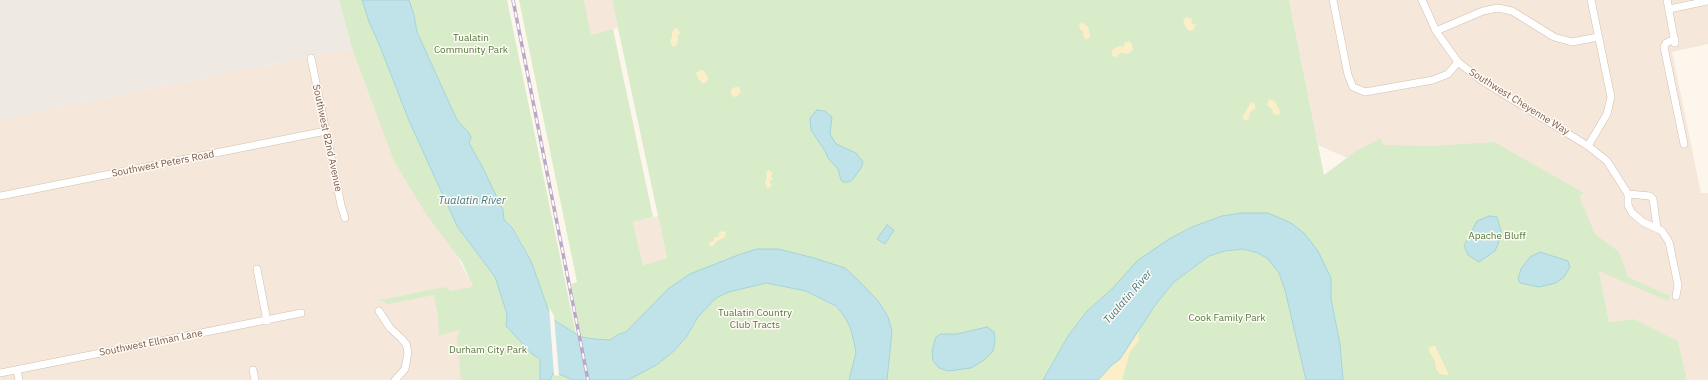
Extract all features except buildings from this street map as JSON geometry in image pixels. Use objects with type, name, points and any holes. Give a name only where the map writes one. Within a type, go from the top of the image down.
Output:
[{"type":"street","points":[[1333,0],[1348,75],[1354,87],[1358,89],[1365,92],[1378,91],[1433,80],[1448,74],[1458,62]]},
{"type":"street","name":"Southwest Cheyenne Way","points":[[1422,0],[1436,31],[1458,62],[1481,80],[1588,146],[1607,161],[1628,194],[1628,205],[1632,213],[1643,222],[1662,230],[1669,242],[1678,285],[1676,296]]},
{"type":"street","points":[[1588,146],[1607,114],[1611,97],[1591,0]]},
{"type":"street","points":[[1667,0],[1675,41],[1666,43],[1665,51],[1684,144]]},
{"type":"street","points":[[1669,9],[1708,2]]},
{"type":"street","points":[[1436,31],[1484,11],[1498,8],[1512,11],[1554,37],[1572,42],[1598,37]]},
{"type":"street","name":"Southwest 82nd Avenue","points":[[311,58],[345,218]]},
{"type":"street","name":"Southwest Peters Road","points":[[0,196],[326,131]]},
{"type":"street","points":[[1628,194],[1650,196],[1653,199],[1657,228]]},
{"type":"street","points":[[257,269],[267,321]]},
{"type":"street","points":[[379,311],[390,328],[402,338],[406,344],[408,352],[405,369],[395,380]]},
{"type":"street","name":"Southwest Ellman Lane","points":[[0,373],[301,313]]},
{"type":"street","points":[[17,370],[19,380]]},
{"type":"street","points":[[253,370],[255,380]]},
{"type":"shaded area","points":[[0,0],[339,0],[352,48],[0,119]]},
{"type":"shaded area","points":[[584,0],[612,0],[618,28],[591,35]]},
{"type":"shaded area","points":[[1289,0],[1708,0],[1708,44],[1672,52],[1701,193],[1708,193],[1708,380],[1687,380],[1678,341],[1634,319],[1609,322],[1599,271],[1318,145]]},
{"type":"shaded area","points":[[352,48],[473,287],[475,380],[0,380],[0,119]]},
{"type":"shaded area","points":[[658,216],[667,258],[643,265],[633,222]]},
{"type":"green space","name":"Durham City Park","points":[[339,0],[362,0],[369,22],[410,123],[457,226],[495,277],[507,314],[507,328],[518,337],[532,354],[540,359],[540,366],[573,380],[461,380],[457,340],[460,329],[439,336],[438,315],[434,295],[388,304],[383,301],[376,301],[444,287],[451,291],[473,287],[462,262],[426,214],[394,161],[352,48]]},
{"type":"green space","name":"Tualatin Community Park","points":[[409,0],[507,0],[576,334],[554,320],[548,309],[531,261],[513,227],[504,220],[503,210],[469,143],[471,138],[457,120],[417,32],[414,15]]},
{"type":"green space","points":[[519,0],[584,0],[591,35],[613,29],[653,217],[633,222],[643,265],[667,258],[612,0],[1289,0],[1324,175],[1356,151],[1381,138],[1383,145],[1434,146],[1494,142],[1584,193],[1579,196],[1595,234],[1619,252],[1628,277],[1670,296],[1668,301],[1599,271],[1609,322],[1634,319],[1678,341],[1687,380],[1343,380],[1340,344],[1331,299],[1331,278],[1268,213],[1242,213],[1222,216],[1192,227],[1169,239],[1087,311],[1068,336],[1043,380],[614,380],[658,364],[674,351],[687,336],[698,317],[716,298],[729,292],[766,283],[806,291],[836,306],[850,327],[847,311],[806,289],[766,282],[672,286],[626,332],[619,334],[610,340],[581,337],[571,284],[577,282]]},
{"type":"green space","name":"Cook Family Park","points":[[1243,249],[1258,253],[1269,259],[1279,273],[1285,290],[1306,380],[1098,380],[1120,359],[1156,304],[1174,282],[1209,256],[1225,251]]},
{"type":"sand","points":[[1186,17],[1192,19],[1191,23],[1196,25],[1193,30],[1190,31],[1186,28],[1183,21]]},
{"type":"sand","points":[[1083,23],[1088,27],[1090,35],[1089,38],[1085,40],[1083,34],[1084,32],[1081,30],[1079,24]]},
{"type":"sand","points":[[676,28],[680,34],[677,36],[677,45],[673,47],[670,41],[672,32]]},
{"type":"sand","points":[[1129,41],[1132,44],[1132,51],[1127,54],[1120,53],[1116,57],[1112,56],[1112,50],[1119,46],[1123,47],[1125,43]]},
{"type":"sand","points":[[701,70],[704,71],[708,78],[707,82],[701,83],[701,80],[699,80],[697,76],[696,73]]},
{"type":"sand","points":[[735,87],[739,87],[741,92],[737,96],[733,97],[730,92]]},
{"type":"sand","points":[[1269,99],[1275,101],[1280,113],[1278,115],[1273,114],[1272,109],[1267,104]]},
{"type":"sand","points":[[1251,102],[1255,104],[1255,109],[1250,112],[1249,118],[1246,121],[1242,118]]},
{"type":"sand","points":[[769,170],[773,174],[771,176],[773,180],[769,181],[772,185],[768,189],[765,183],[767,178],[766,172]]},
{"type":"sand","points":[[722,231],[726,232],[725,237],[717,241],[713,246],[710,246],[709,242],[714,241],[714,238],[719,236],[719,233]]},
{"type":"sand","points":[[1140,329],[1138,337],[1140,339],[1130,352],[1122,380],[1098,380],[1120,359]]},
{"type":"sand","points":[[1435,346],[1448,375],[1440,374],[1436,369],[1435,361],[1429,351],[1429,348]]},
{"type":"water","name":"Tualatin River","points":[[362,0],[409,0],[414,15],[417,32],[457,120],[469,133],[471,138],[469,143],[503,210],[504,220],[512,227],[531,261],[548,309],[554,320],[581,337],[610,340],[619,334],[626,332],[669,288],[690,274],[757,249],[778,249],[845,268],[879,302],[888,317],[892,331],[887,380],[849,380],[856,353],[850,327],[836,306],[806,291],[766,283],[729,292],[716,298],[698,317],[687,336],[674,351],[658,364],[628,380],[573,380],[554,372],[550,380],[540,380],[540,359],[532,354],[506,326],[507,314],[495,277],[457,226],[410,123],[369,22]]},
{"type":"water","points":[[817,110],[825,111],[832,117],[830,134],[836,144],[856,153],[863,162],[861,168],[849,182],[843,182],[841,180],[838,169],[828,158],[811,130],[810,118]]},
{"type":"water","name":"Tualatin River","points":[[1242,213],[1268,213],[1291,223],[1304,233],[1318,251],[1331,278],[1331,299],[1340,344],[1343,380],[1306,380],[1285,290],[1279,273],[1268,259],[1258,253],[1243,249],[1225,251],[1209,256],[1174,282],[1156,304],[1120,359],[1098,380],[1043,380],[1068,336],[1087,311],[1112,289],[1137,261],[1169,239],[1192,227],[1222,216]]},
{"type":"water","points":[[1489,216],[1497,217],[1501,237],[1495,251],[1479,262],[1468,255],[1464,246],[1477,221]]},
{"type":"water","points":[[887,225],[894,230],[885,244],[877,239]]},
{"type":"water","points":[[1540,252],[1568,261],[1570,267],[1564,277],[1556,283],[1539,287],[1520,283],[1518,279],[1521,269],[1530,257]]},
{"type":"water","points":[[987,327],[994,332],[995,342],[993,351],[983,361],[971,368],[948,371],[939,368],[933,361],[932,351],[936,337],[941,334],[957,334]]},
{"type":"pier","points":[[549,307],[554,316],[559,376],[554,375]]},
{"type":"railway","points":[[513,0],[588,380]]},
{"type":"park label","name":"Apache Bluff","points":[[1497,236]]},
{"type":"park label","name":"Tualatin Country Club Tracts","points":[[755,318]]}]
